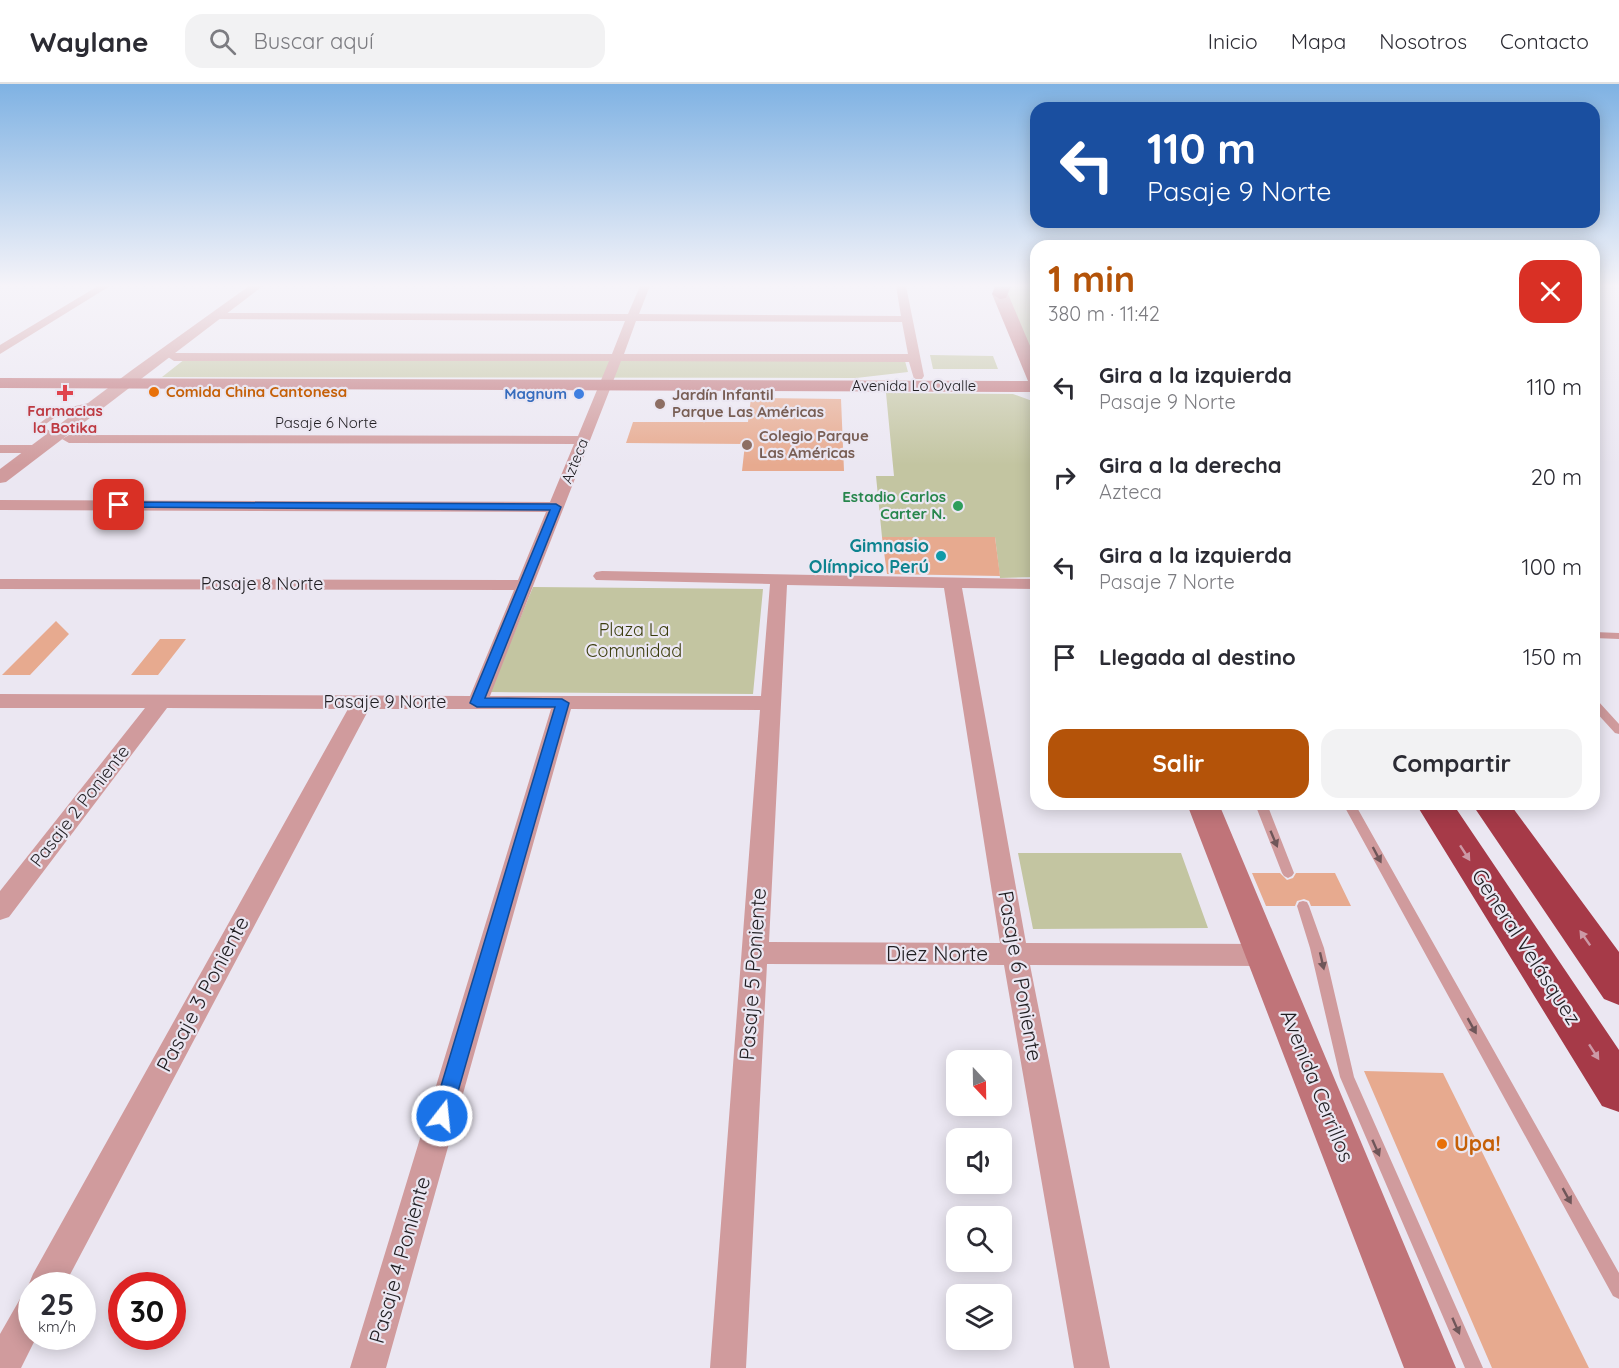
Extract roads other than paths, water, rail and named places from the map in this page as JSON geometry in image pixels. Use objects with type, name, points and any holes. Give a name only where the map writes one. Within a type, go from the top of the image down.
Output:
[{"type":"highway","name":"General Velásquez","points":[[1438,810],[1619,1090]]},
{"type":"highway","points":[[1494,810],[1619,986]]},
{"type":"main road","points":[[1023,346],[1030,365]]},
{"type":"main road","points":[[838,386],[916,367],[1030,379]]},
{"type":"main road","name":"Avenida Lo Ovalle","points":[[0,383],[838,386],[1030,380]]},
{"type":"main road","name":"Avenida Cerrillos","points":[[1205,810],[1430,1368]]},
{"type":"street","points":[[0,478],[37,449],[61,438],[176,346]]},
{"type":"street","points":[[0,492],[98,403],[174,357],[188,346]]},
{"type":"street","name":"Azteca","points":[[477,703],[622,346]]},
{"type":"street","points":[[174,357],[617,358],[916,367],[912,346]]},
{"type":"street","name":"Pasaje 6 Norte","points":[[61,438],[584,440]]},
{"type":"street","points":[[0,449],[37,449]]},
{"type":"street","points":[[0,505],[556,507]]},
{"type":"street","points":[[602,576],[1030,584]]},
{"type":"street","name":"Pasaje 5 Poniente","points":[[728,1368],[779,579]]},
{"type":"street","name":"Pasaje 6 Poniente","points":[[952,583],[1015,954],[1092,1368]]},
{"type":"street","name":"Pasaje 8 Norte","points":[[0,584],[525,585]]},
{"type":"street","name":"Pasaje 9 Norte","points":[[0,700],[771,703]]},
{"type":"street","name":"Pasaje 2 Poniente","points":[[0,910],[160,702]]},
{"type":"street","name":"Pasaje 3 Poniente","points":[[53,1272],[362,702]]},
{"type":"street","name":"Pasaje 4 Poniente","points":[[368,1368],[562,703]]},
{"type":"street","name":"Diez Norte","points":[[754,953],[1264,955]]},
{"type":"street","points":[[1,1368],[18,1337]]},
{"type":"lane","points":[[1600,635],[1619,636]]},
{"type":"lane","points":[[1600,709],[1619,730]]},
{"type":"lane","points":[[1263,810],[1288,873]]},
{"type":"lane","points":[[1352,810],[1619,1290]]},
{"type":"lane","points":[[1303,906],[1319,951],[1337,1045],[1347,1077],[1474,1368]]},
{"type":"place","name":"Comida China Cantonesa","points":[[154,392]]},
{"type":"place","name":"Farmacias la Botika","points":[[65,393]]},
{"type":"place","name":"Magnum","points":[[579,394]]},
{"type":"place","name":"Jardín Infantil Parque Las Américas","points":[[660,404]]},
{"type":"place","name":"Colegio Parque Las Américas","points":[[747,445]]},
{"type":"place","name":"Estadio Carlos Carter N.","points":[[958,506]]},
{"type":"place","name":"Gimnasio Olímpico Perú","points":[[941,556]]},
{"type":"place","name":"Upa!","points":[[1442,1144]]},
{"type":"park label","name":"Plaza La Comunidad","points":[[634,640]]}]
